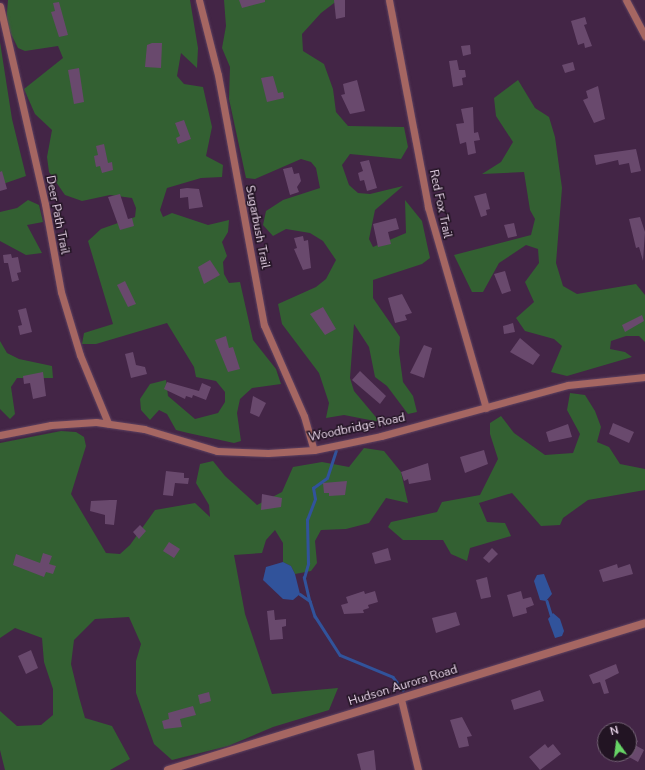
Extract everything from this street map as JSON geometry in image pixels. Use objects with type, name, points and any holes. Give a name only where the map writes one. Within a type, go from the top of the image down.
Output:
[{"type":"street","name":"Sugarbush Trail","points":[[200,0],[218,75],[264,325],[304,416],[314,450]]},
{"type":"street","name":"Red Fox Trail","points":[[389,0],[428,207],[442,265],[486,408]]},
{"type":"street","points":[[626,0],[645,36]]},
{"type":"street","name":"Deer Path Trail","points":[[0,6],[45,204],[61,292],[80,355],[108,423]]},
{"type":"street","name":"Woodbridge Road","points":[[0,436],[51,425],[108,423],[144,429],[217,451],[268,453],[314,450],[486,408],[568,385],[645,377]]},
{"type":"street","name":"Hudson Aurora Road","points":[[168,770],[645,623]]},
{"type":"street","points":[[401,699],[418,770]]},
{"type":"green space","points":[[8,0],[190,0],[198,48],[197,68],[181,53],[177,76],[184,84],[203,87],[212,127],[206,156],[223,165],[222,177],[201,178],[167,188],[160,210],[163,217],[172,213],[208,225],[229,220],[228,232],[222,242],[227,256],[223,262],[224,274],[229,283],[240,282],[253,340],[276,369],[281,384],[252,388],[240,399],[237,413],[241,441],[234,443],[176,430],[167,414],[159,410],[150,420],[141,410],[140,399],[150,384],[166,380],[168,396],[195,419],[218,413],[225,402],[225,392],[216,381],[196,377],[194,367],[167,323],[96,344],[82,344],[84,333],[113,324],[88,241],[101,229],[135,217],[136,208],[132,198],[110,195],[82,201],[65,195],[49,172],[47,157],[52,130],[35,114],[24,89],[63,58],[58,46],[25,51],[18,48],[6,24]]},
{"type":"green space","points":[[224,0],[338,0],[321,13],[302,34],[303,51],[324,64],[333,89],[336,112],[348,126],[404,127],[408,147],[401,159],[350,154],[342,165],[349,185],[358,193],[370,194],[403,186],[375,210],[369,239],[373,247],[406,233],[405,200],[422,221],[430,258],[422,264],[373,280],[373,298],[400,337],[399,352],[403,382],[413,396],[417,412],[408,414],[387,386],[375,377],[369,347],[354,324],[350,378],[354,391],[380,422],[344,415],[326,418],[329,403],[319,373],[282,324],[278,304],[316,287],[326,279],[336,260],[323,241],[310,233],[286,229],[273,236],[263,225],[266,211],[283,200],[320,188],[316,168],[311,162],[301,159],[255,179],[246,178],[229,99],[230,67],[222,48],[226,26]]},
{"type":"green space","points":[[0,42],[12,119],[26,176],[0,185]]},
{"type":"green space","points":[[518,80],[535,108],[549,117],[555,137],[562,188],[556,263],[563,286],[577,294],[636,284],[645,295],[645,342],[639,336],[626,336],[611,341],[610,349],[625,352],[632,357],[567,376],[551,372],[562,346],[554,339],[525,331],[516,318],[534,302],[525,282],[539,263],[538,249],[526,245],[499,263],[483,292],[472,292],[454,255],[531,235],[535,219],[530,210],[524,172],[482,174],[501,162],[513,142],[496,116],[494,98]]},
{"type":"green space","points":[[28,200],[39,205],[43,222],[27,225],[42,253],[26,255],[0,241],[0,212],[17,208]]},
{"type":"green space","points":[[0,341],[7,353],[19,359],[52,366],[53,378],[17,378],[11,387],[15,414],[10,419],[0,409]]},
{"type":"green space","points":[[570,393],[585,395],[595,411],[601,427],[597,442],[609,447],[620,464],[645,469],[645,490],[588,500],[563,518],[560,525],[541,526],[512,493],[479,503],[487,522],[505,523],[511,536],[470,548],[467,561],[451,554],[443,540],[403,540],[388,527],[391,522],[437,512],[442,502],[480,495],[498,459],[490,434],[490,423],[501,416],[514,433],[545,455],[573,453],[580,434],[567,410]]},
{"type":"green space","points":[[61,431],[76,432],[84,437],[86,446],[71,494],[106,553],[120,554],[130,545],[155,510],[195,503],[210,517],[209,505],[196,483],[200,464],[213,461],[225,476],[257,505],[282,492],[293,467],[322,462],[349,467],[364,448],[384,451],[401,472],[408,503],[386,498],[369,523],[346,529],[321,530],[315,541],[317,563],[311,571],[295,574],[291,566],[283,562],[283,543],[275,530],[266,540],[262,553],[234,555],[245,614],[272,694],[338,688],[329,710],[273,727],[228,746],[172,760],[154,744],[136,693],[136,661],[141,644],[129,617],[95,619],[74,640],[71,664],[79,697],[85,718],[112,726],[130,759],[110,770],[5,770],[0,750],[0,711],[17,726],[41,725],[53,715],[53,689],[44,662],[42,638],[15,628],[0,638],[0,443]]},
{"type":"water","points":[[283,562],[291,566],[295,574],[300,594],[293,600],[283,599],[263,580],[266,567]]},
{"type":"water","points":[[544,574],[552,594],[546,601],[540,600],[534,581],[537,575]]},
{"type":"water","points":[[553,613],[560,619],[564,631],[562,636],[555,638],[548,619]]},
{"type":"building","points":[[239,0],[265,0],[265,2],[242,8]]},
{"type":"building","points":[[334,0],[345,0],[345,17],[336,19]]},
{"type":"building","points":[[59,2],[68,35],[59,37],[51,12],[55,11],[53,3]]},
{"type":"building","points":[[585,17],[587,24],[584,25],[592,46],[585,48],[584,43],[578,45],[571,21]]},
{"type":"building","points":[[152,43],[162,43],[161,68],[145,67],[147,45]]},
{"type":"building","points":[[470,45],[471,54],[463,56],[461,46]]},
{"type":"building","points":[[457,60],[459,70],[465,70],[466,77],[462,78],[463,85],[453,87],[449,61]]},
{"type":"building","points":[[573,62],[575,70],[565,73],[562,65]]},
{"type":"building","points":[[79,68],[84,102],[74,104],[68,70]]},
{"type":"building","points":[[273,76],[278,93],[283,92],[284,98],[267,102],[261,78]]},
{"type":"building","points":[[357,80],[365,111],[350,114],[341,95],[345,94],[343,84]]},
{"type":"building","points":[[598,86],[605,119],[594,123],[583,100],[588,98],[586,91]]},
{"type":"building","points":[[473,107],[474,133],[478,132],[480,140],[474,141],[476,153],[468,155],[466,142],[460,144],[456,124],[464,123],[461,109]]},
{"type":"building","points":[[184,120],[191,139],[178,144],[176,138],[180,136],[175,123]]},
{"type":"building","points":[[104,144],[108,163],[112,162],[113,170],[102,173],[100,166],[96,167],[94,156],[98,155],[96,146]]},
{"type":"building","points":[[636,149],[641,171],[631,173],[629,163],[619,165],[618,160],[596,165],[594,155]]},
{"type":"building","points":[[369,160],[377,188],[367,191],[364,180],[360,181],[358,173],[363,171],[360,162]]},
{"type":"building","points":[[292,167],[294,174],[299,173],[301,181],[297,187],[299,192],[290,195],[283,169]]},
{"type":"building","points":[[2,171],[7,189],[0,191],[0,172]]},
{"type":"building","points":[[180,189],[199,189],[203,207],[189,209],[188,197],[180,198]]},
{"type":"building","points":[[486,193],[490,209],[486,210],[487,215],[481,217],[474,196]]},
{"type":"building","points":[[120,194],[128,219],[132,218],[134,226],[120,230],[108,197]]},
{"type":"building","points":[[640,217],[645,232],[643,261],[639,247],[636,248],[629,219]]},
{"type":"building","points":[[396,218],[399,229],[388,232],[391,244],[378,247],[373,224]]},
{"type":"building","points":[[514,223],[517,236],[508,238],[504,225]]},
{"type":"building","points":[[303,236],[304,241],[308,240],[311,268],[303,270],[294,249],[297,248],[294,238]]},
{"type":"building","points":[[11,254],[12,258],[18,257],[21,272],[17,273],[19,280],[12,282],[8,263],[4,263],[3,255]]},
{"type":"building","points":[[210,260],[220,275],[204,284],[198,267]]},
{"type":"building","points":[[505,271],[511,291],[502,294],[494,274]]},
{"type":"building","points":[[125,281],[136,304],[128,307],[117,285]]},
{"type":"building","points":[[402,294],[412,313],[405,315],[407,320],[395,323],[388,298]]},
{"type":"building","points":[[323,307],[336,329],[325,335],[310,314]]},
{"type":"building","points":[[26,308],[32,332],[20,335],[18,326],[22,325],[18,310]]},
{"type":"building","points":[[642,315],[644,321],[625,332],[622,325]]},
{"type":"building","points":[[513,323],[515,332],[504,334],[503,326]]},
{"type":"building","points":[[226,336],[229,348],[233,347],[240,369],[228,372],[215,340]]},
{"type":"building","points":[[520,338],[540,355],[533,365],[510,352]]},
{"type":"building","points":[[424,345],[432,348],[424,378],[410,373]]},
{"type":"building","points":[[133,352],[136,365],[145,367],[147,374],[131,378],[125,354]]},
{"type":"building","points":[[360,371],[386,396],[380,404],[352,380]]},
{"type":"building","points":[[43,372],[46,396],[33,399],[30,383],[24,384],[23,376]]},
{"type":"building","points":[[167,382],[199,391],[202,383],[211,387],[206,400],[193,395],[192,398],[186,396],[185,399],[164,389]]},
{"type":"building","points":[[253,396],[266,403],[259,417],[250,413]]},
{"type":"building","points":[[613,423],[634,432],[629,443],[609,434]]},
{"type":"building","points":[[568,424],[572,437],[549,442],[546,432]]},
{"type":"building","points":[[484,450],[488,464],[465,473],[460,457]]},
{"type":"building","points":[[428,463],[431,480],[409,484],[408,479],[404,481],[401,472]]},
{"type":"building","points":[[166,471],[184,473],[184,478],[189,478],[188,484],[175,483],[173,496],[163,495]]},
{"type":"building","points":[[347,481],[345,495],[329,496],[329,493],[324,493],[323,483]]},
{"type":"building","points":[[262,494],[282,498],[281,507],[261,510]]},
{"type":"building","points":[[117,500],[114,525],[105,524],[105,515],[90,511],[91,501]]},
{"type":"building","points":[[140,525],[146,531],[139,539],[133,532]]},
{"type":"building","points":[[169,542],[180,549],[174,558],[163,551]]},
{"type":"building","points":[[388,548],[391,560],[375,564],[372,553]]},
{"type":"building","points":[[492,548],[498,554],[489,563],[483,558]]},
{"type":"building","points":[[43,553],[52,556],[49,564],[56,566],[53,574],[46,572],[44,577],[13,565],[16,554],[40,563]]},
{"type":"building","points":[[617,564],[618,568],[630,564],[633,574],[603,582],[599,570]]},
{"type":"building","points":[[487,577],[491,597],[481,599],[476,580]]},
{"type":"building","points":[[364,591],[365,594],[375,591],[378,602],[368,605],[369,608],[363,610],[364,613],[344,614],[341,605],[348,603],[346,597]]},
{"type":"building","points":[[521,591],[523,599],[531,597],[534,605],[526,608],[527,613],[513,617],[507,595]]},
{"type":"building","points":[[274,610],[275,620],[286,619],[286,626],[282,627],[283,639],[270,640],[267,611]]},
{"type":"building","points":[[456,612],[460,625],[436,633],[432,618]]},
{"type":"building","points":[[31,650],[38,668],[26,674],[18,656]]},
{"type":"building","points":[[616,664],[619,673],[605,680],[609,693],[604,694],[600,682],[593,684],[589,675]]},
{"type":"building","points":[[540,690],[544,701],[514,710],[511,700]]},
{"type":"building","points":[[209,692],[211,701],[200,704],[198,695]]},
{"type":"building","points":[[193,706],[196,715],[180,719],[182,727],[164,729],[162,721],[169,719],[168,713]]},
{"type":"building","points":[[462,717],[472,736],[467,737],[469,746],[459,748],[450,720]]},
{"type":"building","points":[[545,744],[548,748],[553,744],[561,754],[540,770],[529,757]]},
{"type":"building","points":[[637,746],[644,750],[637,761]]},
{"type":"building","points":[[374,750],[376,770],[361,770],[357,754]]},
{"type":"waterway","points":[[309,600],[304,578],[308,564],[307,520],[315,499],[313,488],[327,478],[336,451]]},
{"type":"waterway","points":[[300,594],[310,601],[315,616],[340,655],[393,677],[403,690]]},
{"type":"waterway","points":[[547,601],[551,614]]}]
